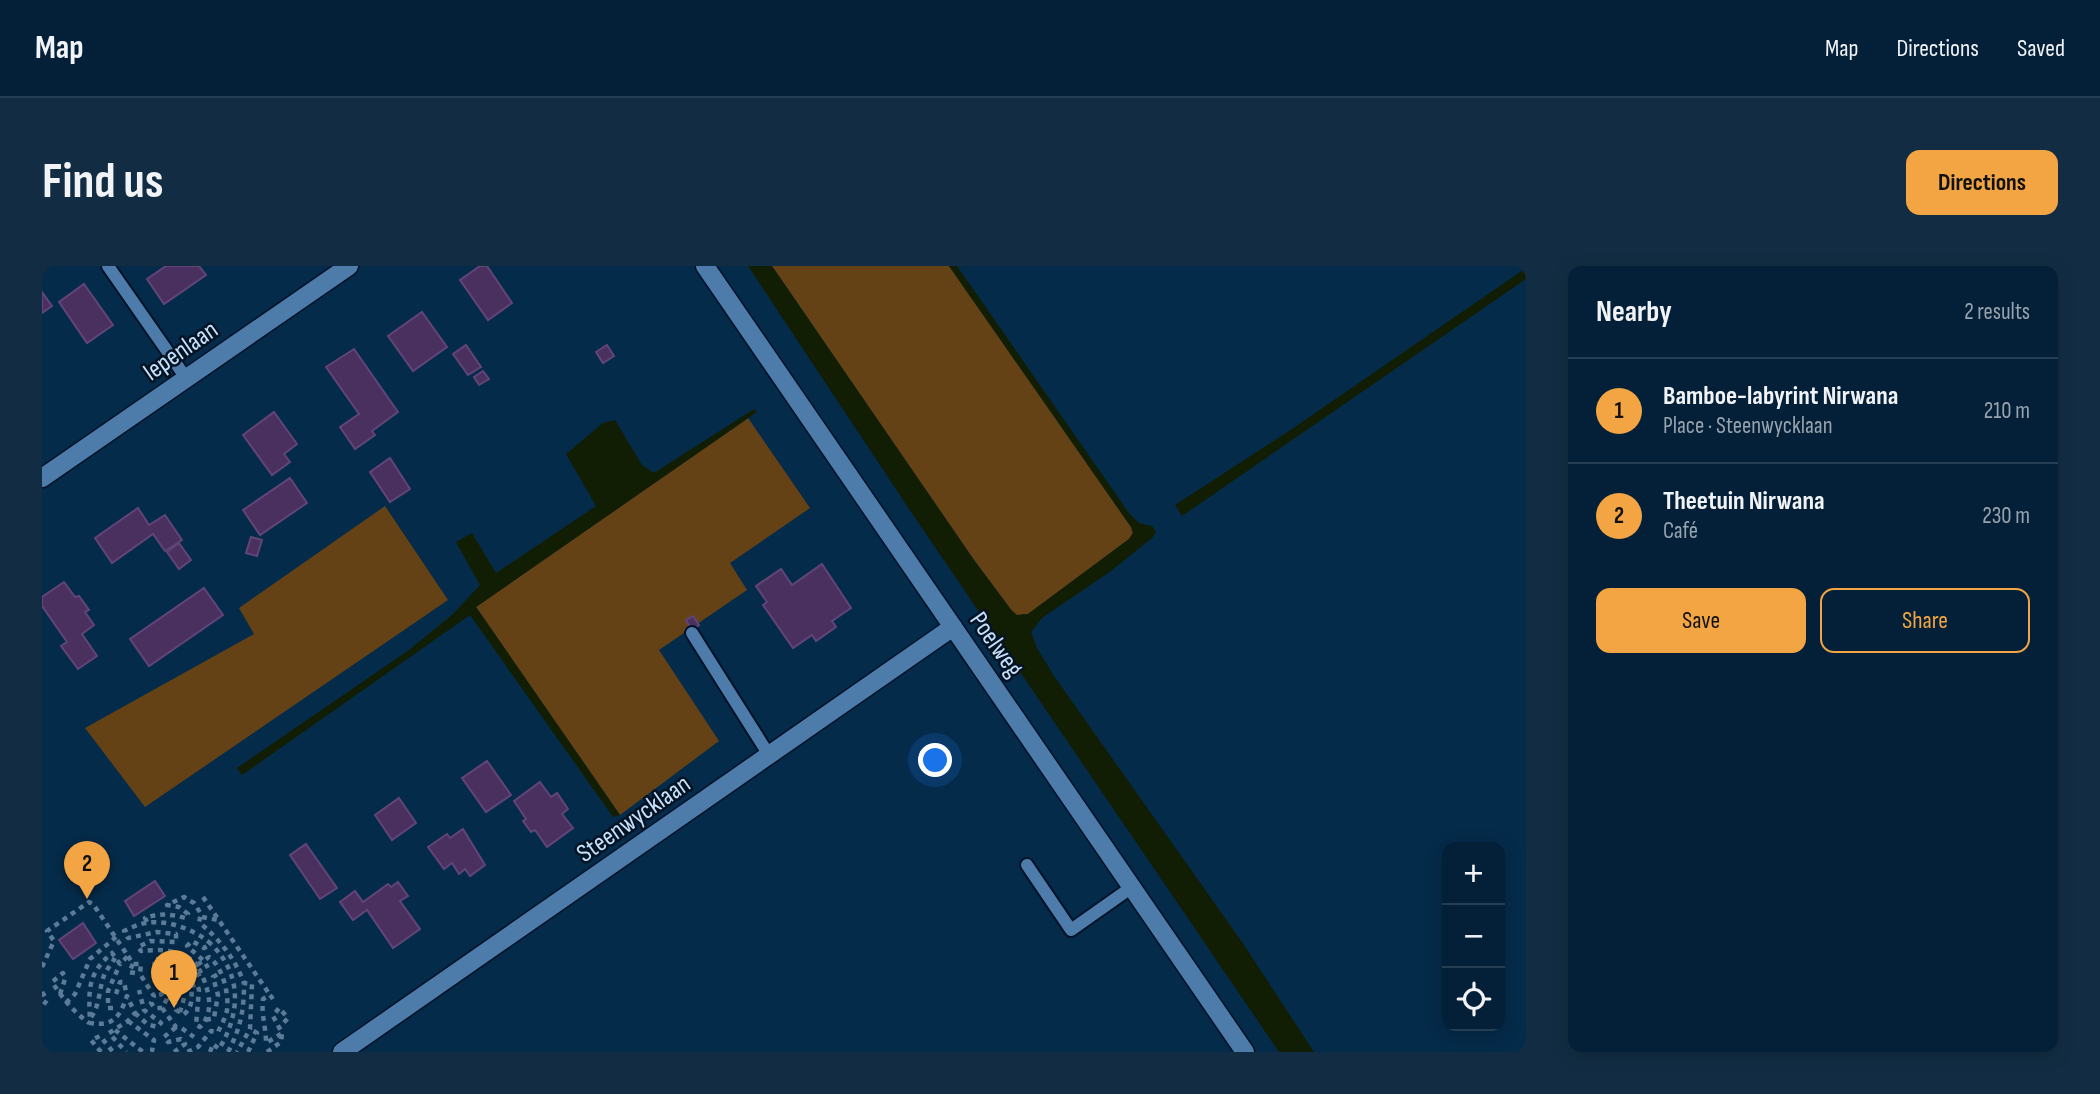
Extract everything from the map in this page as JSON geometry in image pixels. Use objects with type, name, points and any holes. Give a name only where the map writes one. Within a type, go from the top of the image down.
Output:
[{"type":"street","name":"Iepenlaan","points":[[42,478],[349,266]]},
{"type":"street","name":"Poelweg","points":[[705,266],[1245,1052]]},
{"type":"street","name":"Steenwycklaan","points":[[342,1052],[953,627]]},
{"type":"lane","points":[[108,266],[186,378]]},
{"type":"lane","points":[[692,634],[769,755]]},
{"type":"lane","points":[[1027,865],[1071,930],[1132,887]]},
{"type":"path","points":[[147,922],[145,918],[156,914],[185,918],[188,914],[179,907],[167,905],[184,897],[194,903],[202,917],[218,920]]},
{"type":"path","points":[[203,897],[272,997],[263,999],[261,1012],[266,1043],[280,1031],[282,1042],[267,1052]]},
{"type":"path","points":[[42,967],[54,941],[47,931],[89,902],[93,904],[133,964]]},
{"type":"path","points":[[202,917],[199,922],[224,945],[244,982],[244,1009],[239,1032],[227,1052],[213,1044],[210,1052]]},
{"type":"path","points":[[191,986],[197,984],[199,990],[196,1025],[200,1027],[206,1020],[210,1003],[197,965],[178,953],[157,949],[141,951],[138,947],[149,941],[176,942],[178,936],[157,932],[128,938],[124,931],[147,922],[173,925],[200,934],[222,956],[235,988],[235,1009],[228,1035],[219,1049]]},
{"type":"path","points":[[66,1003],[75,994],[90,959],[116,937]]},
{"type":"path","points":[[208,968],[187,946],[192,941],[204,948],[211,944]]},
{"type":"path","points":[[90,1021],[90,989],[97,965],[112,953],[120,964]]},
{"type":"path","points":[[113,1008],[108,1008],[108,991],[120,964],[128,956]]},
{"type":"path","points":[[159,984],[170,979],[155,971],[154,958],[190,968],[209,957],[214,960],[225,983],[227,1011],[218,1032],[211,1031],[199,1049],[187,1052]]},
{"type":"path","points":[[90,1021],[106,972],[115,958]]},
{"type":"path","points":[[133,964],[129,972],[140,974]]},
{"type":"path","points":[[133,964],[141,964],[140,974],[154,996]]},
{"type":"path","points":[[155,967],[166,968],[188,979],[192,1001],[188,1012],[183,1015],[176,1010],[174,996],[183,982],[188,979],[201,973]]},
{"type":"path","points":[[206,1020],[214,1018],[218,995],[213,977],[220,973]]},
{"type":"path","points":[[244,982],[252,984],[260,980]]},
{"type":"path","points":[[116,994],[120,982],[124,982],[135,1013],[147,1024],[156,1027],[161,1023],[145,1010],[139,990]]},
{"type":"path","points":[[237,1052],[250,1029],[252,984]]},
{"type":"path","points":[[42,992],[47,1000],[42,1007]]},
{"type":"path","points":[[60,994],[66,1003],[99,1025],[112,1021],[121,1014],[127,996]]},
{"type":"path","points":[[154,996],[162,994],[167,999],[162,1008]]},
{"type":"path","points":[[154,996],[151,1003],[155,1008],[162,1008]]},
{"type":"path","points":[[180,1012],[184,998]]},
{"type":"path","points":[[162,1008],[176,1027],[194,1037]]},
{"type":"path","points":[[126,1052],[109,1034],[135,1013]]},
{"type":"path","points":[[128,1021],[154,1040],[150,1052]]},
{"type":"path","points":[[174,1052],[185,1044],[181,1039],[168,1042],[164,1037],[176,1027]]},
{"type":"path","points":[[248,1052],[257,1033],[250,1029]]},
{"type":"path","points":[[115,1030],[142,1052]]},
{"type":"path","points":[[101,1052],[91,1040],[100,1036],[113,1052]]},
{"type":"shaded area","points":[[748,266],[772,266],[974,560],[1017,615],[1028,614],[1129,539],[1133,533],[949,266],[957,266],[1129,513],[1139,523],[1152,526],[1156,531],[1153,537],[1111,571],[1042,618],[1031,632],[1054,676],[1242,942],[1314,1052],[1279,1052],[909,509]]},
{"type":"shaded area","points":[[772,266],[949,266],[1131,527],[1133,533],[1129,539],[1028,614],[1017,615],[974,560]]},
{"type":"shaded area","points":[[1526,268],[1526,279],[1182,516],[1175,505],[1289,431]]},
{"type":"shaded area","points":[[754,409],[757,412],[476,607],[620,815],[613,817],[470,615],[242,775],[237,768],[409,650],[453,614],[480,585],[456,542],[472,533],[496,573],[596,506],[566,454],[603,423],[615,420],[642,465],[654,473]]},
{"type":"shaded area","points":[[748,418],[810,508],[730,563],[747,590],[659,650],[719,741],[620,815],[476,607]]},
{"type":"shaded area","points":[[385,506],[448,600],[145,807],[85,728],[254,634],[239,608]]},
{"type":"building","points":[[166,266],[199,266],[206,275],[164,304],[147,279]]},
{"type":"building","points":[[480,266],[487,266],[512,303],[488,320],[460,280]]},
{"type":"building","points":[[84,284],[113,325],[87,343],[59,302]]},
{"type":"building","points":[[42,292],[52,306],[42,313]]},
{"type":"building","points":[[422,312],[447,347],[413,371],[388,336]]},
{"type":"building","points":[[466,345],[481,367],[468,375],[453,354]]},
{"type":"building","points":[[607,345],[614,356],[603,363],[596,352]]},
{"type":"building","points":[[354,349],[398,412],[372,431],[375,435],[355,449],[340,427],[359,414],[326,367]]},
{"type":"building","points":[[483,371],[489,379],[479,385],[474,377]]},
{"type":"building","points":[[274,412],[297,444],[284,454],[290,462],[272,475],[243,435]]},
{"type":"building","points":[[390,458],[410,489],[390,502],[370,472]]},
{"type":"building","points":[[290,478],[307,503],[260,535],[243,510]]},
{"type":"building","points":[[138,508],[149,525],[165,515],[182,540],[165,551],[153,534],[112,563],[95,538]]},
{"type":"building","points":[[251,537],[262,540],[257,556],[246,553]]},
{"type":"building","points":[[179,543],[191,560],[179,569],[167,552]]},
{"type":"building","points":[[822,564],[851,608],[832,621],[836,627],[816,641],[812,635],[793,648],[763,605],[767,602],[756,586],[781,569],[792,585]]},
{"type":"building","points":[[64,582],[89,610],[85,612],[94,625],[82,634],[97,656],[78,669],[61,646],[67,642],[42,606],[42,597]]},
{"type":"building","points":[[204,588],[223,615],[149,666],[130,639]]},
{"type":"building","points":[[693,616],[699,625],[692,630],[686,620]]},
{"type":"building","points":[[487,761],[511,795],[486,812],[462,778]]},
{"type":"building","points":[[540,782],[551,797],[557,793],[568,809],[562,814],[573,828],[547,847],[535,830],[531,832],[523,821],[526,819],[514,801]]},
{"type":"building","points":[[399,798],[416,823],[392,840],[375,815]]},
{"type":"building","points":[[463,829],[485,865],[470,876],[465,869],[459,874],[452,863],[444,869],[428,847],[447,834],[450,838]]},
{"type":"building","points":[[306,844],[337,888],[320,899],[290,855]]},
{"type":"building","points":[[155,881],[165,896],[134,916],[125,901]]},
{"type":"building","points":[[398,882],[408,896],[400,901],[420,929],[393,948],[367,910],[353,920],[340,902],[355,891],[363,902],[388,884],[391,887]]},
{"type":"building","points":[[83,923],[96,943],[73,959],[59,940]]},
{"type":"place","name":"Theetuin Nirwana","points":[[87,899]]},
{"type":"place","name":"Bamboe-labyrint Nirwana","points":[[174,1008]]}]
